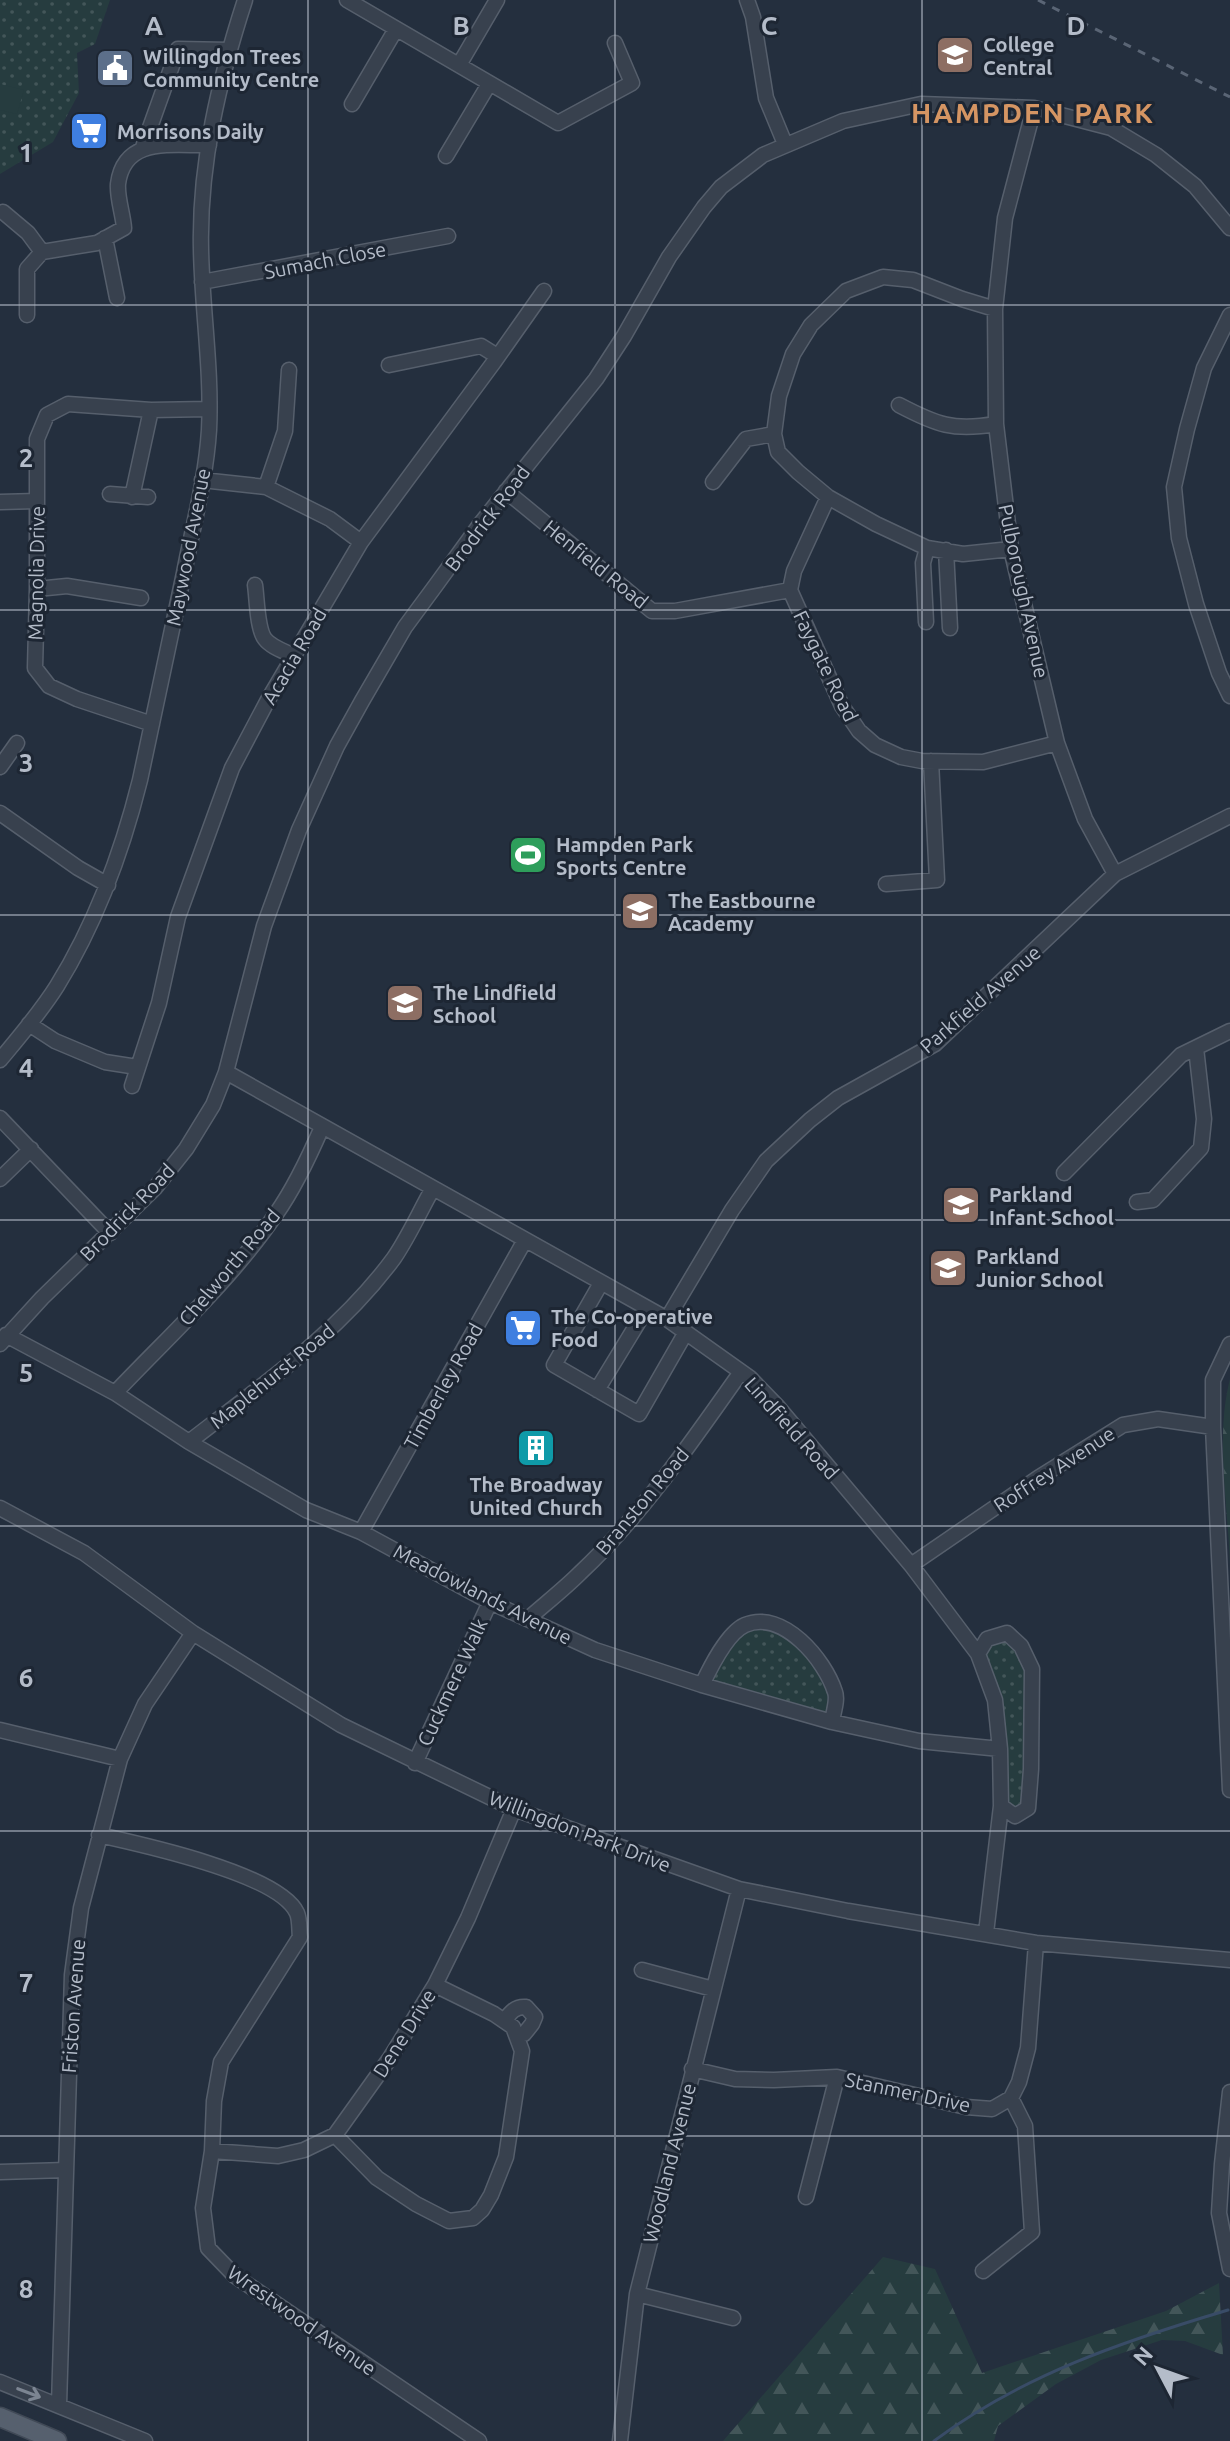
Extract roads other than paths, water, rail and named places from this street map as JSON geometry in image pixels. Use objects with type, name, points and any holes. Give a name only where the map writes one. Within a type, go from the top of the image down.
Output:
[{"type":"main road","points":[[0,2417],[57,2441]]},
{"type":"street","name":"Maywood Avenue","points":[[0,1060],[58,985],[85,935],[108,885],[132,813],[202,480],[209,431],[202,282],[202,202],[209,145],[229,50],[245,0]]},
{"type":"street","points":[[459,65],[497,0]]},
{"type":"street","points":[[747,0],[753,17],[766,98],[785,144]]},
{"type":"street","points":[[355,2],[558,123],[632,83],[615,43]]},
{"type":"street","points":[[352,104],[396,29]]},
{"type":"street","points":[[27,315],[27,269],[42,252],[97,243],[124,228],[117,187],[123,163],[143,147],[178,49],[229,50]]},
{"type":"street","points":[[446,156],[489,84]]},
{"type":"street","name":"Brodrick Road","points":[[3,1339],[155,1188],[186,1149],[213,1105],[226,1072],[264,926],[284,869],[337,746],[405,627],[506,491],[596,379],[669,257],[721,187],[745,167],[785,144],[843,121],[921,104],[1034,108],[1111,128],[1156,155],[1195,186],[1230,228]]},
{"type":"street","name":"Pulborough Avenue","points":[[1034,108],[1005,218],[995,309],[996,424],[1011,549],[1057,743],[1085,819],[1115,874]]},
{"type":"street","points":[[143,147],[209,145]]},
{"type":"street","points":[[3,212],[28,233],[42,252]]},
{"type":"street","name":"Sumach Close","points":[[202,282],[448,236]]},
{"type":"street","points":[[105,238],[117,298]]},
{"type":"street","points":[[995,309],[913,280],[883,277],[846,291],[811,325],[793,354],[779,396],[774,434],[778,452],[828,497],[876,524],[927,548],[963,554],[1011,549]]},
{"type":"street","name":"Acacia Road","points":[[132,1086],[159,1003],[178,917],[232,768],[361,542],[544,291]]},
{"type":"street","points":[[1230,315],[1204,368],[1174,487],[1179,538],[1196,604],[1230,696]]},
{"type":"street","points":[[389,365],[481,346],[497,356]]},
{"type":"street","points":[[266,487],[285,431],[289,370]]},
{"type":"street","name":"Magnolia Drive","points":[[152,724],[77,699],[49,686],[35,668],[37,439],[47,415],[68,404],[151,410],[208,409]]},
{"type":"street","points":[[899,405],[938,424],[967,429],[996,424]]},
{"type":"street","points":[[132,497],[151,410]]},
{"type":"street","points":[[713,482],[746,439],[774,434]]},
{"type":"street","points":[[202,480],[266,487],[330,519],[361,542]]},
{"type":"street","name":"Henfield Road","points":[[506,491],[652,611],[675,611],[790,590]]},
{"type":"street","points":[[110,494],[148,497]]},
{"type":"street","name":"Faygate Road","points":[[828,497],[794,571],[790,590],[842,706],[859,731],[875,745],[901,757],[931,761],[983,762],[1057,743]]},
{"type":"street","points":[[0,502],[37,501]]},
{"type":"street","points":[[926,622],[923,563],[927,548]]},
{"type":"street","points":[[946,550],[950,628]]},
{"type":"street","points":[[255,585],[261,631],[265,639],[294,656]]},
{"type":"street","points":[[37,589],[67,586],[141,598]]},
{"type":"street","points":[[0,767],[17,743]]},
{"type":"street","points":[[886,884],[937,880],[931,761]]},
{"type":"street","points":[[0,813],[78,868],[108,885]]},
{"type":"street","name":"Parkfield Avenue","points":[[667,1319],[732,1210],[766,1161],[810,1120],[838,1098],[935,1044],[1115,874],[1230,816]]},
{"type":"street","points":[[29,1024],[55,1041],[105,1062],[137,1067]]},
{"type":"street","points":[[1064,1173],[1181,1055],[1230,1031]]},
{"type":"street","points":[[1137,1202],[1153,1200],[1201,1148],[1204,1119],[1196,1048]]},
{"type":"street","name":"Lindfield Road","points":[[226,1072],[667,1319],[741,1372],[778,1407],[911,1565],[978,1654],[995,1700],[1000,1749],[1001,1806],[986,1933]]},
{"type":"street","points":[[0,1118],[110,1233]]},
{"type":"street","name":"Chelworth Road","points":[[115,1393],[250,1249],[285,1200],[322,1127]]},
{"type":"street","points":[[0,1179],[31,1149]]},
{"type":"street","name":"Maplehurst Road","points":[[189,1442],[303,1355],[336,1325],[395,1255],[433,1188]]},
{"type":"street","name":"Timberley Road","points":[[361,1532],[525,1240]]},
{"type":"street","points":[[601,1283],[554,1365],[597,1390],[639,1414],[686,1332]]},
{"type":"street","points":[[597,1390],[647,1308]]},
{"type":"street","name":"Meadowlands Avenue","points":[[3,1339],[115,1393],[189,1442],[306,1510],[361,1532],[490,1602],[595,1650],[832,1722],[919,1741],[1000,1749]]},
{"type":"street","points":[[1230,1344],[1213,1380],[1230,1790]]},
{"type":"street","name":"Branston Road","points":[[529,1618],[582,1572],[633,1517],[741,1372]]},
{"type":"street","name":"Roffrey Avenue","points":[[911,1565],[1038,1478],[1123,1425],[1158,1419],[1213,1427]]},
{"type":"street","name":"Willingdon Park Drive","points":[[0,1508],[84,1553],[193,1633],[341,1725],[514,1809],[739,1889],[1036,1943],[1230,1960]]},
{"type":"street","name":"Cuckmere Walk","points":[[415,1763],[490,1602]]},
{"type":"street","points":[[702,1685],[723,1647],[744,1625],[772,1622],[794,1634],[820,1662],[837,1694],[832,1722]]},
{"type":"street","name":"Friston Avenue","points":[[59,2405],[72,1975],[81,1908],[120,1759],[145,1704],[193,1633]]},
{"type":"street","points":[[978,1654],[987,1639],[1007,1633],[1021,1646],[1032,1669],[1028,1808],[1015,1816],[1001,1806]]},
{"type":"street","points":[[0,1730],[120,1759]]},
{"type":"street","name":"Dene Drive","points":[[335,2135],[390,2058],[435,1985],[468,1918],[514,1809]]},
{"type":"street","name":"Wrestwood Avenue","points":[[99,1835],[212,1863],[281,1896],[297,1912],[300,1937],[221,2062],[203,2208],[208,2248],[235,2276],[479,2441]]},
{"type":"street","name":"Woodland Avenue","points":[[620,2441],[637,2294],[739,1889]]},
{"type":"street","points":[[983,2271],[1032,2232],[1025,2126],[1011,2098],[1019,2082],[1028,2048],[1036,1943]]},
{"type":"street","points":[[642,1970],[713,1989]]},
{"type":"street","points":[[212,2151],[278,2156],[304,2150],[335,2135],[377,2178],[416,2204],[449,2221],[473,2218],[491,2195],[506,2157],[522,2051],[513,2027],[435,1985]]},
{"type":"street","points":[[504,2021],[519,2006],[526,2007],[535,2017],[524,2034],[517,2034]]},
{"type":"street","name":"Stanmer Drive","points":[[692,2069],[735,2079],[837,2077],[966,2107],[992,2109],[1011,2098]]},
{"type":"street","points":[[806,2197],[837,2077]]},
{"type":"street","points":[[1230,2092],[1219,2213],[1230,2269]]},
{"type":"street","points":[[0,2172],[66,2170]]},
{"type":"street","points":[[637,2294],[733,2318]]},
{"type":"street","points":[[0,2382],[145,2441]]},
{"type":"waterway","points":[[934,2441],[1002,2397],[1075,2362],[1228,2310]]},
{"type":"railway","points":[[1038,0],[1230,97]]},
{"type":"place","name":"College Central","points":[[955,55]]},
{"type":"place","name":"Willingdon Trees Community Centre","points":[[115,68]]},
{"type":"place","name":"Morrisons Daily","points":[[89,131]]},
{"type":"place","name":"Hampden Park Sports Centre","points":[[528,855]]},
{"type":"place","name":"The Eastbourne Academy","points":[[640,911]]},
{"type":"place","name":"The Lindfield School","points":[[405,1003]]},
{"type":"place","name":"Parkland Infant School","points":[[961,1205]]},
{"type":"place","name":"Parkland Junior School","points":[[948,1268]]},
{"type":"place","name":"The Co-operative Food","points":[[523,1328]]},
{"type":"place","name":"The Broadway United Church","points":[[536,1448]]},
{"type":"district","name":"HAMPDEN PARK","points":[[1033,112]]}]
